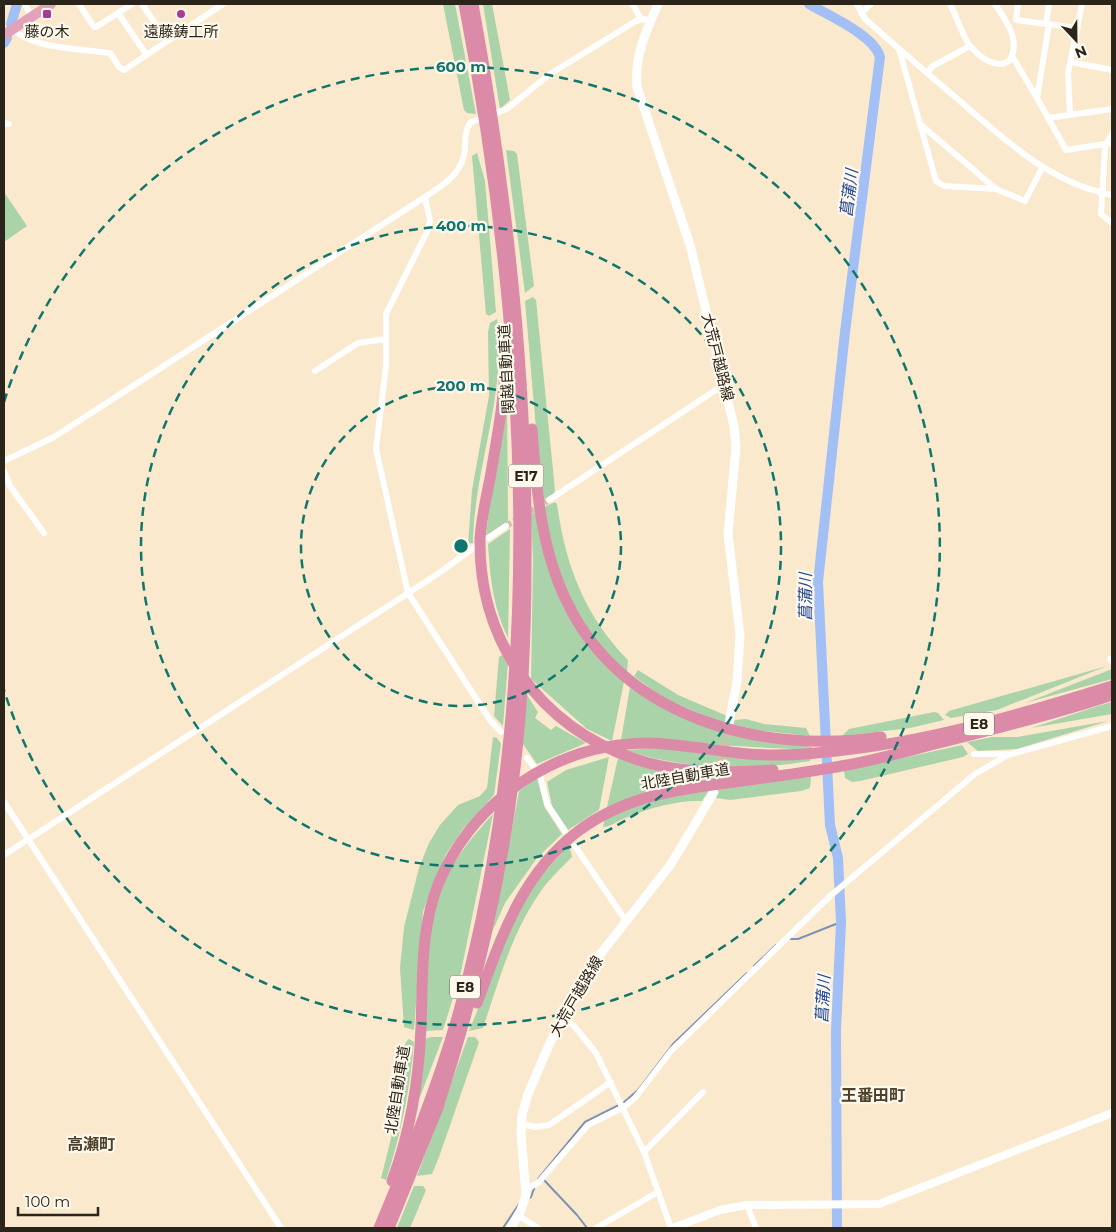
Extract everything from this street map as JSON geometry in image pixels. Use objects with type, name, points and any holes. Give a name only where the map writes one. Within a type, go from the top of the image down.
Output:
[{"type":"highway","points":[[4,35],[51,4]]},
{"type":"highway","name":"関越自動車道","points":[[464,4],[487,106]]},
{"type":"highway","name":"関越自動車道","points":[[473,4],[494,153],[513,262],[511,293]]},
{"type":"highway","name":"関越自動車道","points":[[494,153],[499,221],[511,293],[526,487],[526,638],[522,706],[510,734]]},
{"type":"highway","points":[[513,318],[544,528],[559,584],[585,634],[603,657],[624,676],[673,708],[714,725],[762,737],[810,741],[844,754]]},
{"type":"highway","points":[[513,318],[505,353],[502,402],[482,521],[481,560],[488,604],[494,626],[504,649],[520,674],[546,703],[578,730],[636,760],[707,772],[753,771],[810,764],[844,754],[883,737],[957,723],[1112,686]]},
{"type":"highway","name":"関越自動車道","points":[[510,734],[514,690],[516,628],[517,494],[513,318]]},
{"type":"highway","name":"E8","points":[[844,754],[946,741],[1047,716],[1112,695]]},
{"type":"highway","name":"北陸自動車道","points":[[437,1110],[468,1013],[487,935],[514,779],[510,734]]},
{"type":"highway","name":"北陸自動車道","points":[[379,1228],[415,1143],[458,1011],[478,933],[505,779],[510,734]]},
{"type":"highway","name":"北陸自動車道","points":[[373,1228],[396,1171],[411,1108],[421,1029],[422,955],[430,911],[445,870],[473,826],[512,788],[552,764],[595,750],[649,743],[748,754],[810,764]]},
{"type":"highway","name":"北陸自動車道","points":[[389,1228],[437,1110],[508,918],[530,881],[558,849],[576,832],[603,815],[642,798],[810,764]]},
{"type":"main road","name":"大荒戸越路線","points":[[658,4],[646,20],[636,61],[637,87],[690,245],[725,384],[735,433],[728,534],[740,635],[737,681],[729,723]]},
{"type":"main road","name":"大荒戸越路線","points":[[511,1228],[525,1202],[526,1189],[521,1124],[528,1094],[562,1018],[591,966],[675,858],[695,825],[706,802],[714,792]]},
{"type":"street","points":[[25,4],[31,16]]},
{"type":"street","points":[[80,4],[94,26],[132,4]]},
{"type":"street","points":[[142,4],[167,41]]},
{"type":"street","points":[[208,4],[212,11]]},
{"type":"street","points":[[13,28],[24,38],[38,42],[110,53],[120,68],[124,70],[223,4]]},
{"type":"street","points":[[4,461],[54,438],[455,176],[460,169],[466,132],[471,122],[507,109],[550,74],[646,20],[632,4]]},
{"type":"street","points":[[856,4],[860,13],[927,73],[1042,168],[1070,182],[1112,195]]},
{"type":"street","points":[[860,13],[871,4]]},
{"type":"street","points":[[950,4],[970,46],[996,65],[1007,62],[1012,56],[1014,39],[995,4]]},
{"type":"street","points":[[1018,4],[1016,20],[1078,28]]},
{"type":"street","points":[[1037,98],[1050,4]]},
{"type":"street","points":[[1070,114],[1067,90],[1082,4]]},
{"type":"street","points":[[118,13],[146,54]]},
{"type":"street","points":[[927,73],[933,66],[970,46]]},
{"type":"street","points":[[899,48],[936,181],[944,186],[996,189]]},
{"type":"street","points":[[1012,56],[1066,150],[1110,144]]},
{"type":"street","points":[[1071,62],[1112,70]]},
{"type":"street","points":[[1048,118],[1112,109]]},
{"type":"street","points":[[920,124],[996,189],[1025,202],[1042,168]]},
{"type":"street","points":[[1112,134],[1110,144],[1105,147],[1101,214],[1112,223]]},
{"type":"street","points":[[425,197],[430,221],[428,230],[386,314],[386,366],[376,448],[408,593],[490,720],[510,734]]},
{"type":"street","points":[[316,371],[358,343],[386,339]]},
{"type":"street","points":[[549,500],[725,384]]},
{"type":"street","points":[[4,471],[10,486],[44,532]]},
{"type":"street","points":[[488,538],[506,526]]},
{"type":"street","points":[[4,855],[408,593],[475,547]]},
{"type":"street","points":[[526,1189],[538,1183],[588,1125],[624,1107],[635,1098],[672,1051],[829,897],[975,774],[1008,755],[1112,726]]},
{"type":"street","points":[[974,754],[1008,755]]},
{"type":"street","points":[[527,758],[540,775],[547,804],[564,831]]},
{"type":"street","points":[[4,802],[281,1228]]},
{"type":"street","points":[[574,846],[626,920]]},
{"type":"street","points":[[562,1018],[574,1026],[591,1045],[611,1082],[644,1152],[672,1228],[720,1210],[748,1205],[867,1206],[888,1201],[1112,1112]]},
{"type":"street","points":[[521,1124],[535,1127],[549,1125],[611,1082]]},
{"type":"street","points":[[644,1152],[703,1092]]},
{"type":"street","points":[[596,1228],[658,1192]]},
{"type":"street","points":[[748,1205],[756,1228]]},
{"type":"street","points":[[519,1216],[538,1228]]},
{"type":"green space","points":[[443,4],[455,4],[476,114],[467,113],[464,110]]},
{"type":"green space","points":[[483,4],[492,4],[510,100],[500,109]]},
{"type":"green space","points":[[506,150],[514,151],[517,154],[534,286],[525,293]]},
{"type":"green space","points":[[477,153],[485,181],[496,312],[489,316],[486,314],[472,156]]},
{"type":"green space","points":[[4,192],[27,226],[4,242]]},
{"type":"green space","points":[[533,297],[536,300],[555,490],[554,494],[544,499],[542,498],[525,301]]},
{"type":"green space","points":[[497,319],[499,347],[498,376],[479,487],[473,543],[468,544],[472,490],[489,396],[488,332],[490,323]]},
{"type":"green space","points":[[507,397],[508,521],[486,536],[488,518]]},
{"type":"green space","points":[[555,502],[557,504],[565,548],[579,588],[600,626],[628,660],[627,673],[593,636],[575,608],[560,577],[551,549],[544,509]]},
{"type":"green space","points":[[535,512],[557,591],[624,682],[612,741],[587,729],[531,679],[533,559],[531,515]]},
{"type":"green space","points":[[510,529],[508,638],[493,592],[488,544]]},
{"type":"green space","points":[[502,655],[508,663],[503,726],[494,716],[499,657]]},
{"type":"green space","points":[[1107,666],[997,710],[951,718],[945,715],[949,711]]},
{"type":"green space","points":[[1112,669],[1112,679],[1025,703]]},
{"type":"green space","points":[[638,670],[678,695],[725,715],[728,717],[726,725],[663,698],[634,676]]},
{"type":"green space","points":[[630,687],[654,703],[789,744],[812,747],[812,750],[621,740]]},
{"type":"green space","points":[[527,695],[538,712],[535,718],[551,730],[556,726],[586,743],[537,764],[523,744]]},
{"type":"green space","points":[[1112,702],[1112,714],[1031,728],[1101,705]]},
{"type":"green space","points":[[934,712],[938,713],[944,720],[910,728],[842,736],[849,729]]},
{"type":"green space","points":[[746,719],[764,724],[806,728],[810,736],[756,730],[733,724],[735,720]]},
{"type":"green space","points":[[1108,721],[1017,749],[978,751],[967,742],[992,737],[1017,737]]},
{"type":"green space","points":[[493,737],[497,738],[501,744],[494,795],[463,829],[446,854],[423,911],[414,1030],[404,1027],[400,968],[404,927],[419,868],[429,843],[440,825],[458,805],[480,796],[487,788]]},
{"type":"green space","points":[[962,745],[968,754],[963,757],[860,781],[852,782],[845,778],[844,771]]},
{"type":"green space","points":[[659,748],[811,759],[810,761],[787,764],[716,767],[670,762],[625,750]]},
{"type":"green space","points":[[609,757],[599,810],[568,830],[552,806],[547,782],[566,770]]},
{"type":"green space","points":[[618,758],[640,765],[717,776],[716,781],[648,792],[607,807]]},
{"type":"green space","points":[[811,777],[810,788],[801,791],[730,800],[716,798],[718,789]]},
{"type":"green space","points":[[537,778],[545,808],[562,834],[537,858],[505,903],[493,930],[519,791]]},
{"type":"green space","points":[[709,790],[702,801],[663,805],[634,814],[603,827],[605,818],[630,807],[669,796]]},
{"type":"green space","points":[[493,814],[461,972],[443,1030],[424,1031],[428,944],[437,901],[448,873],[456,860]]},
{"type":"green space","points":[[569,844],[572,857],[541,891],[512,944],[483,1028],[469,1031],[523,897]]},
{"type":"green space","points":[[443,1037],[413,1115],[425,1039]]},
{"type":"green space","points":[[468,1037],[475,1037],[479,1042],[439,1157],[432,1174],[417,1176]]},
{"type":"green space","points":[[409,1039],[414,1042],[410,1077],[400,1129],[386,1180],[381,1178],[400,1099],[404,1072],[403,1054],[406,1042]]},
{"type":"green space","points":[[414,1186],[423,1186],[426,1190],[410,1228],[397,1228]]},
{"type":"waterway","points":[[11,24],[17,4]]},
{"type":"waterway","name":"菖蒲川","points":[[809,4],[860,34],[876,49],[880,57],[845,332],[818,582],[830,825],[838,858],[841,922],[836,1031],[837,1228]]},
{"type":"waterway","points":[[4,43],[7,38]]},
{"type":"waterway","points":[[788,939],[798,939],[841,922]]},
{"type":"waterway","points":[[754,966],[776,945]]},
{"type":"waterway","points":[[623,1103],[638,1090],[673,1044],[747,973]]},
{"type":"waterway","points":[[538,1179],[585,1122],[619,1105]]},
{"type":"waterway","points":[[543,1179],[587,1228]]},
{"type":"waterway","points":[[528,1199],[531,1197],[535,1186]]},
{"type":"waterway","points":[[503,1228],[519,1204]]},
{"type":"tunnel","points":[[506,526],[549,500]]},
{"type":"tunnel","points":[[718,777],[729,723]]},
{"type":"place","name":"藤の木","points":[[47,14]]},
{"type":"place","name":"遠藤鋳工所","points":[[181,14]]},
{"type":"district","name":"王番田町","points":[[873,1095]]},
{"type":"district","name":"高瀬町","points":[[91,1144]]}]
